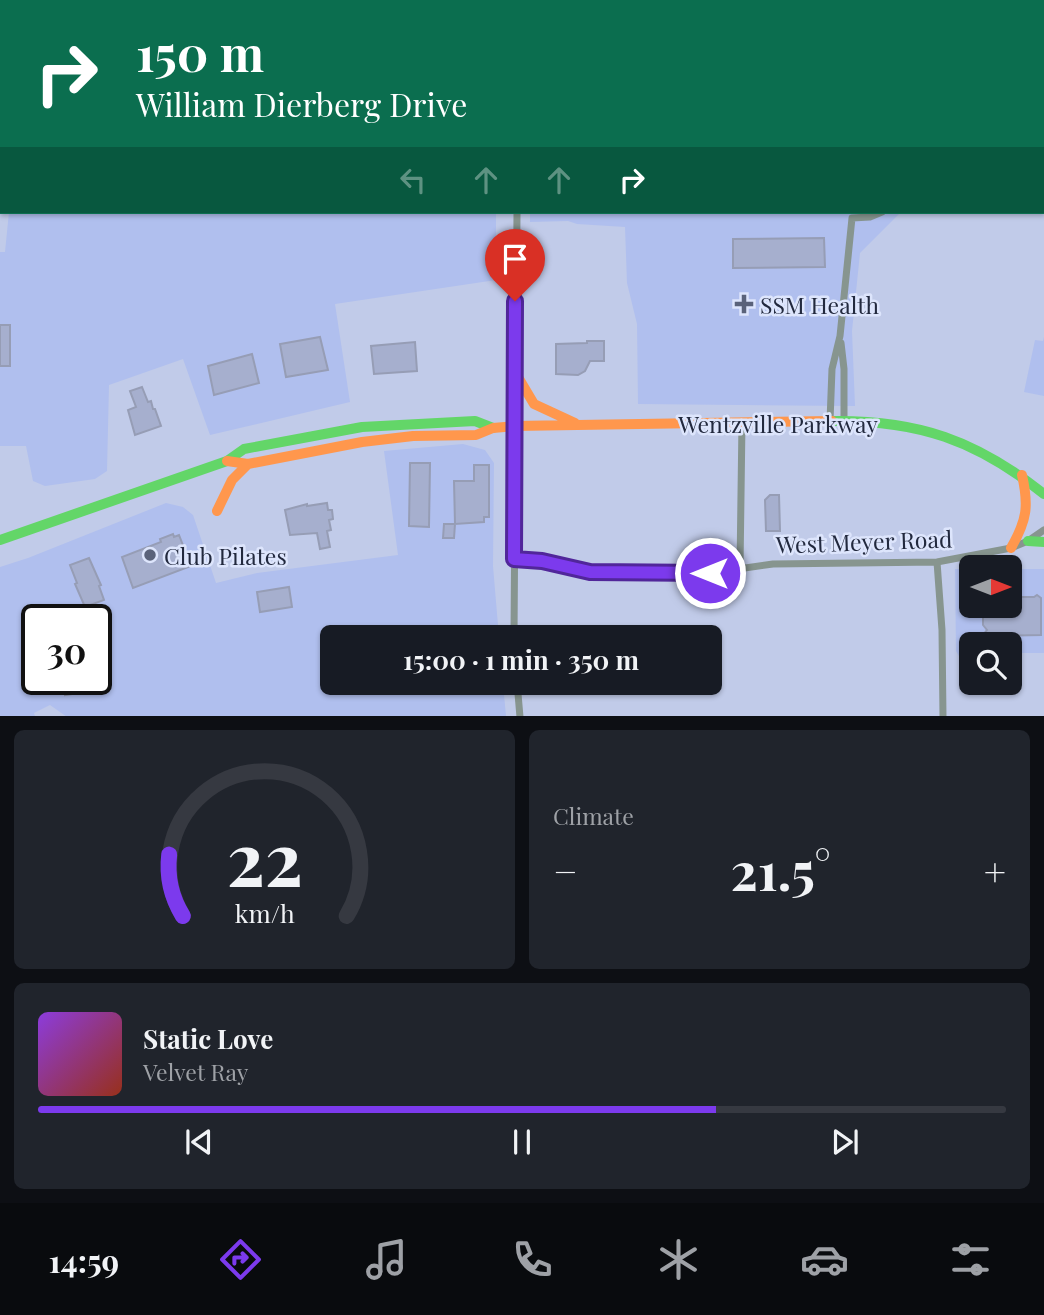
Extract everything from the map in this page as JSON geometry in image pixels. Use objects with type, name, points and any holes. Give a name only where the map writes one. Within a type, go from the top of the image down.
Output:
[{"type":"main road","points":[[515,373],[534,404],[581,425]]},
{"type":"main road","name":"Wentzville Parkway","points":[[0,540],[227,461],[244,450],[362,427],[475,421],[493,428]]},
{"type":"main road","name":"Wentzville Parkway","points":[[227,461],[248,464],[362,442],[413,436],[476,435],[493,428],[514,426],[844,421],[902,425],[932,432],[989,454],[1044,494]]},
{"type":"main road","points":[[217,511],[232,480],[248,464]]},
{"type":"main road","points":[[1011,548],[1025,523],[1027,511],[1027,498],[1021,475]]},
{"type":"main road","points":[[1028,541],[1044,542]]},
{"type":"street","points":[[514,625],[517,214]]},
{"type":"street","points":[[830,421],[832,369],[840,336],[852,218],[877,214]]},
{"type":"street","points":[[840,336],[844,369],[844,421]]},
{"type":"street","points":[[740,568],[742,422]]},
{"type":"street","name":"West Meyer Road","points":[[514,559],[542,561],[590,572],[710,573],[773,564],[937,562],[1011,548],[1044,530]]},
{"type":"street","points":[[937,562],[942,630],[943,716]]},
{"type":"street","points":[[518,695],[520,716]]},
{"type":"shaded area","points":[[9,214],[496,214],[496,280],[335,304],[350,402],[210,435],[183,359],[109,385],[107,471],[95,479],[45,486],[33,481],[26,446],[0,446],[0,252],[5,252]]},
{"type":"shaded area","name":"SSM Health","points":[[530,214],[899,214],[860,253],[852,331],[855,406],[638,404],[637,324],[627,283],[625,227],[568,221],[530,222]]},
{"type":"shaded area","points":[[1044,337],[1044,396],[1024,392],[1035,340],[1043,341]]},
{"type":"shaded area","points":[[463,444],[485,450],[494,463],[493,566],[498,625],[320,625],[320,695],[504,695],[506,716],[66,716],[50,705],[34,713],[35,716],[0,716],[0,567],[166,503],[183,507],[193,515],[216,583],[257,573],[398,555],[384,451]]},
{"type":"shaded area","points":[[955,569],[959,569],[959,618],[1022,618],[1022,569],[1044,569],[1044,653],[1022,653],[1022,632],[959,632],[959,656],[956,651]]},
{"type":"building","points":[[824,238],[825,267],[733,268],[733,239]]},
{"type":"building","points":[[0,325],[10,325],[10,366],[0,366]]},
{"type":"building","points":[[320,337],[328,370],[286,377],[280,344]]},
{"type":"building","points":[[604,341],[604,361],[590,361],[585,371],[578,375],[556,374],[556,344]]},
{"type":"building","points":[[415,342],[417,371],[374,374],[371,346]]},
{"type":"building","points":[[252,354],[259,383],[214,395],[208,366]]},
{"type":"building","points":[[142,387],[161,426],[135,435],[128,410],[136,407],[130,391]]},
{"type":"building","points":[[410,463],[430,463],[429,527],[409,526]]},
{"type":"building","points":[[474,465],[489,465],[489,517],[484,517],[484,522],[455,524],[454,481],[474,481]]},
{"type":"building","points":[[770,495],[779,495],[780,531],[766,531],[765,500]]},
{"type":"building","points":[[327,503],[328,510],[332,510],[333,519],[329,520],[331,530],[327,531],[330,547],[320,549],[317,533],[290,535],[285,510],[307,504]]},
{"type":"building","points":[[444,524],[455,524],[454,538],[443,538]]},
{"type":"building","points":[[173,534],[174,537],[179,535],[191,566],[133,588],[122,557],[161,542],[160,539]]},
{"type":"building","points":[[89,558],[101,585],[99,586],[104,600],[84,604],[70,565]]},
{"type":"building","points":[[289,587],[292,607],[260,612],[257,592]]},
{"type":"building","points":[[1037,595],[1041,598],[1041,635],[985,632],[983,618],[1022,618],[1022,597]]},
{"type":"traffic: fast","points":[[0,540],[227,461],[244,449],[362,427],[475,421],[493,428]]},
{"type":"traffic: fast","points":[[832,421],[892,424],[945,437],[994,460],[1044,494]]},
{"type":"traffic: fast","points":[[1028,541],[1044,542]]},
{"type":"traffic: slow","points":[[515,372],[534,404],[575,423]]},
{"type":"traffic: slow","points":[[227,461],[248,464],[362,442],[413,436],[476,435],[493,428],[515,426],[832,421]]},
{"type":"traffic: slow","points":[[217,511],[232,480],[248,464]]},
{"type":"traffic: slow","points":[[1011,548],[1025,513],[1022,475]]},
{"type":"place","name":"SSM Health","points":[[744,304]]},
{"type":"place","name":"Club Pilates","points":[[150,555]]},
{"type":"route","points":[[515,301],[514,559],[542,561],[590,572],[710,573]]}]
